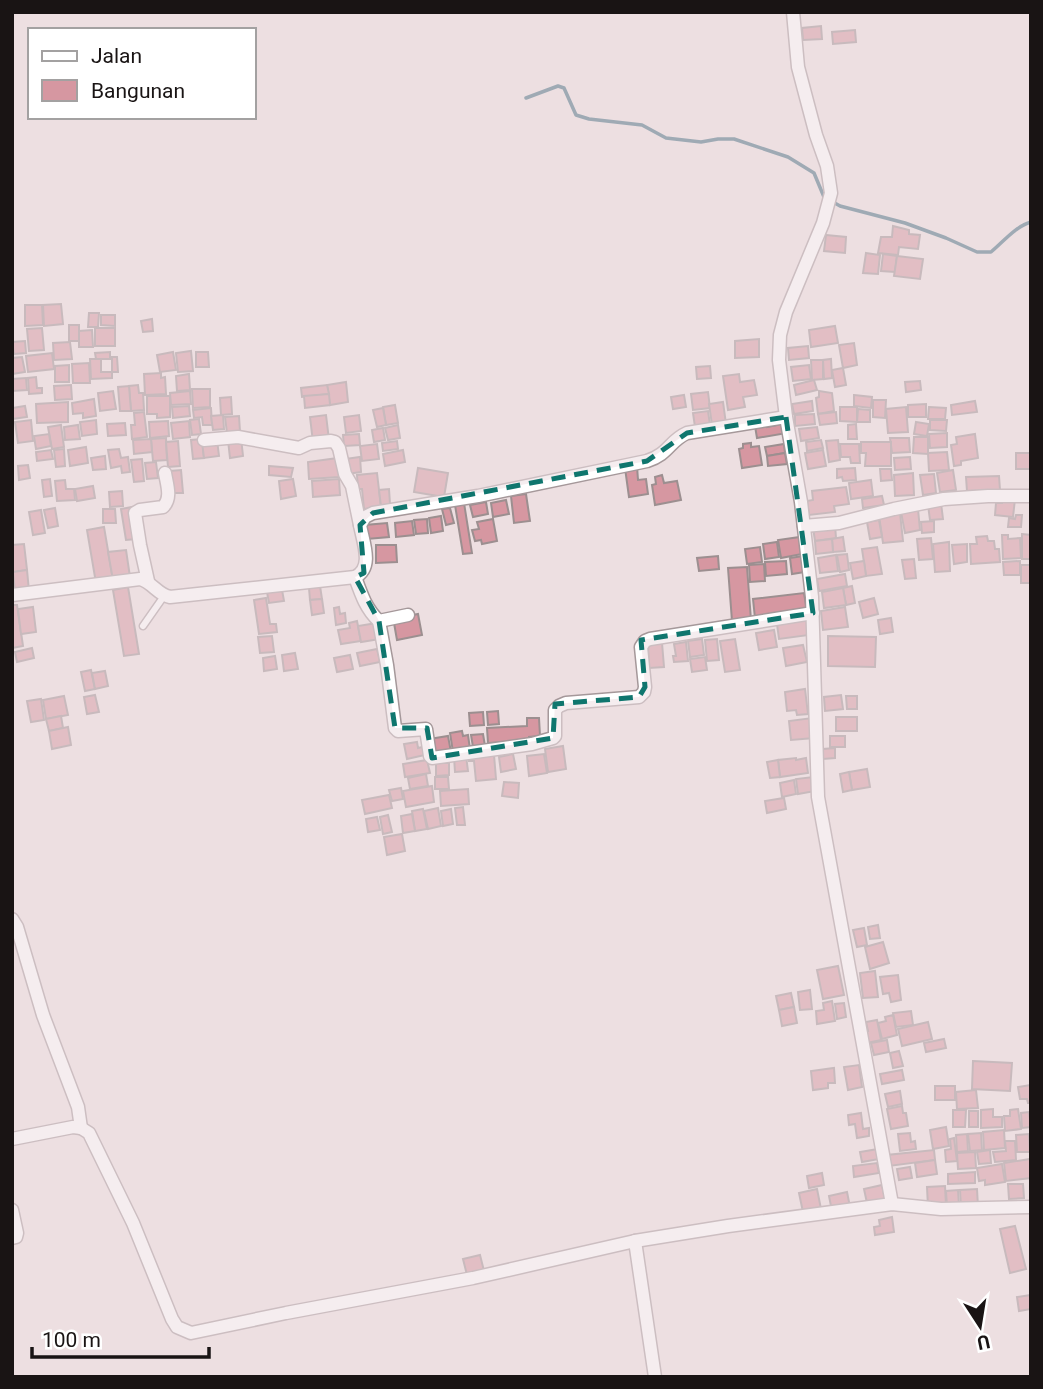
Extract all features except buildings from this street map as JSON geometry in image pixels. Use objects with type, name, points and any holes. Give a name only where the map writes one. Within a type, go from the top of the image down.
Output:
[{"type":"street","points":[[793,12],[798,66],[827,166],[831,193],[823,223],[786,312],[780,335],[779,360],[801,502],[813,613],[818,797],[891,1204]]},
{"type":"street","points":[[360,525],[365,517],[373,513],[478,496],[658,458],[678,437],[687,433],[786,417]]},
{"type":"street","points":[[12,595],[140,579],[148,581],[164,596],[170,597],[355,577],[361,574],[367,561],[360,525],[352,486],[335,443],[310,443],[299,448],[238,437],[204,440]]},
{"type":"street","points":[[148,581],[135,513],[165,505],[168,498],[165,473]]},
{"type":"street","points":[[803,526],[839,523],[944,499],[1031,496]]},
{"type":"street","points":[[355,577],[363,600],[371,614],[379,621],[395,728],[398,731],[426,729],[432,758],[549,740],[555,736],[555,710],[561,705],[579,701],[639,697],[645,687],[641,647],[650,639],[813,613]]},
{"type":"street","points":[[379,621],[408,615]]},
{"type":"street","points":[[12,919],[78,1107],[81,1128]]},
{"type":"street","points":[[12,1139],[73,1126],[89,1133],[133,1223],[172,1319],[177,1327],[191,1333],[473,1278],[635,1241],[728,1226],[891,1204],[941,1209],[1031,1207]]},
{"type":"street","points":[[12,1210],[17,1233],[16,1237],[12,1238]]},
{"type":"street","points":[[635,1241],[655,1377]]},
{"type":"lane","points":[[143,626],[164,596]]},
{"type":"highlighted area","points":[[786,417],[813,613],[641,640],[645,687],[639,697],[555,704],[553,738],[432,758],[427,728],[395,728],[379,621],[355,577],[364,573],[360,525],[373,513],[647,461],[687,433]]},
{"type":"waterway","points":[[526,98],[558,86],[564,88],[576,115],[589,119],[642,125],[666,138],[701,142],[734,139],[788,157],[814,173],[824,197],[827,198]]},
{"type":"waterway","points":[[833,202],[905,223],[977,252],[991,252],[1015,231],[1031,222]]}]
